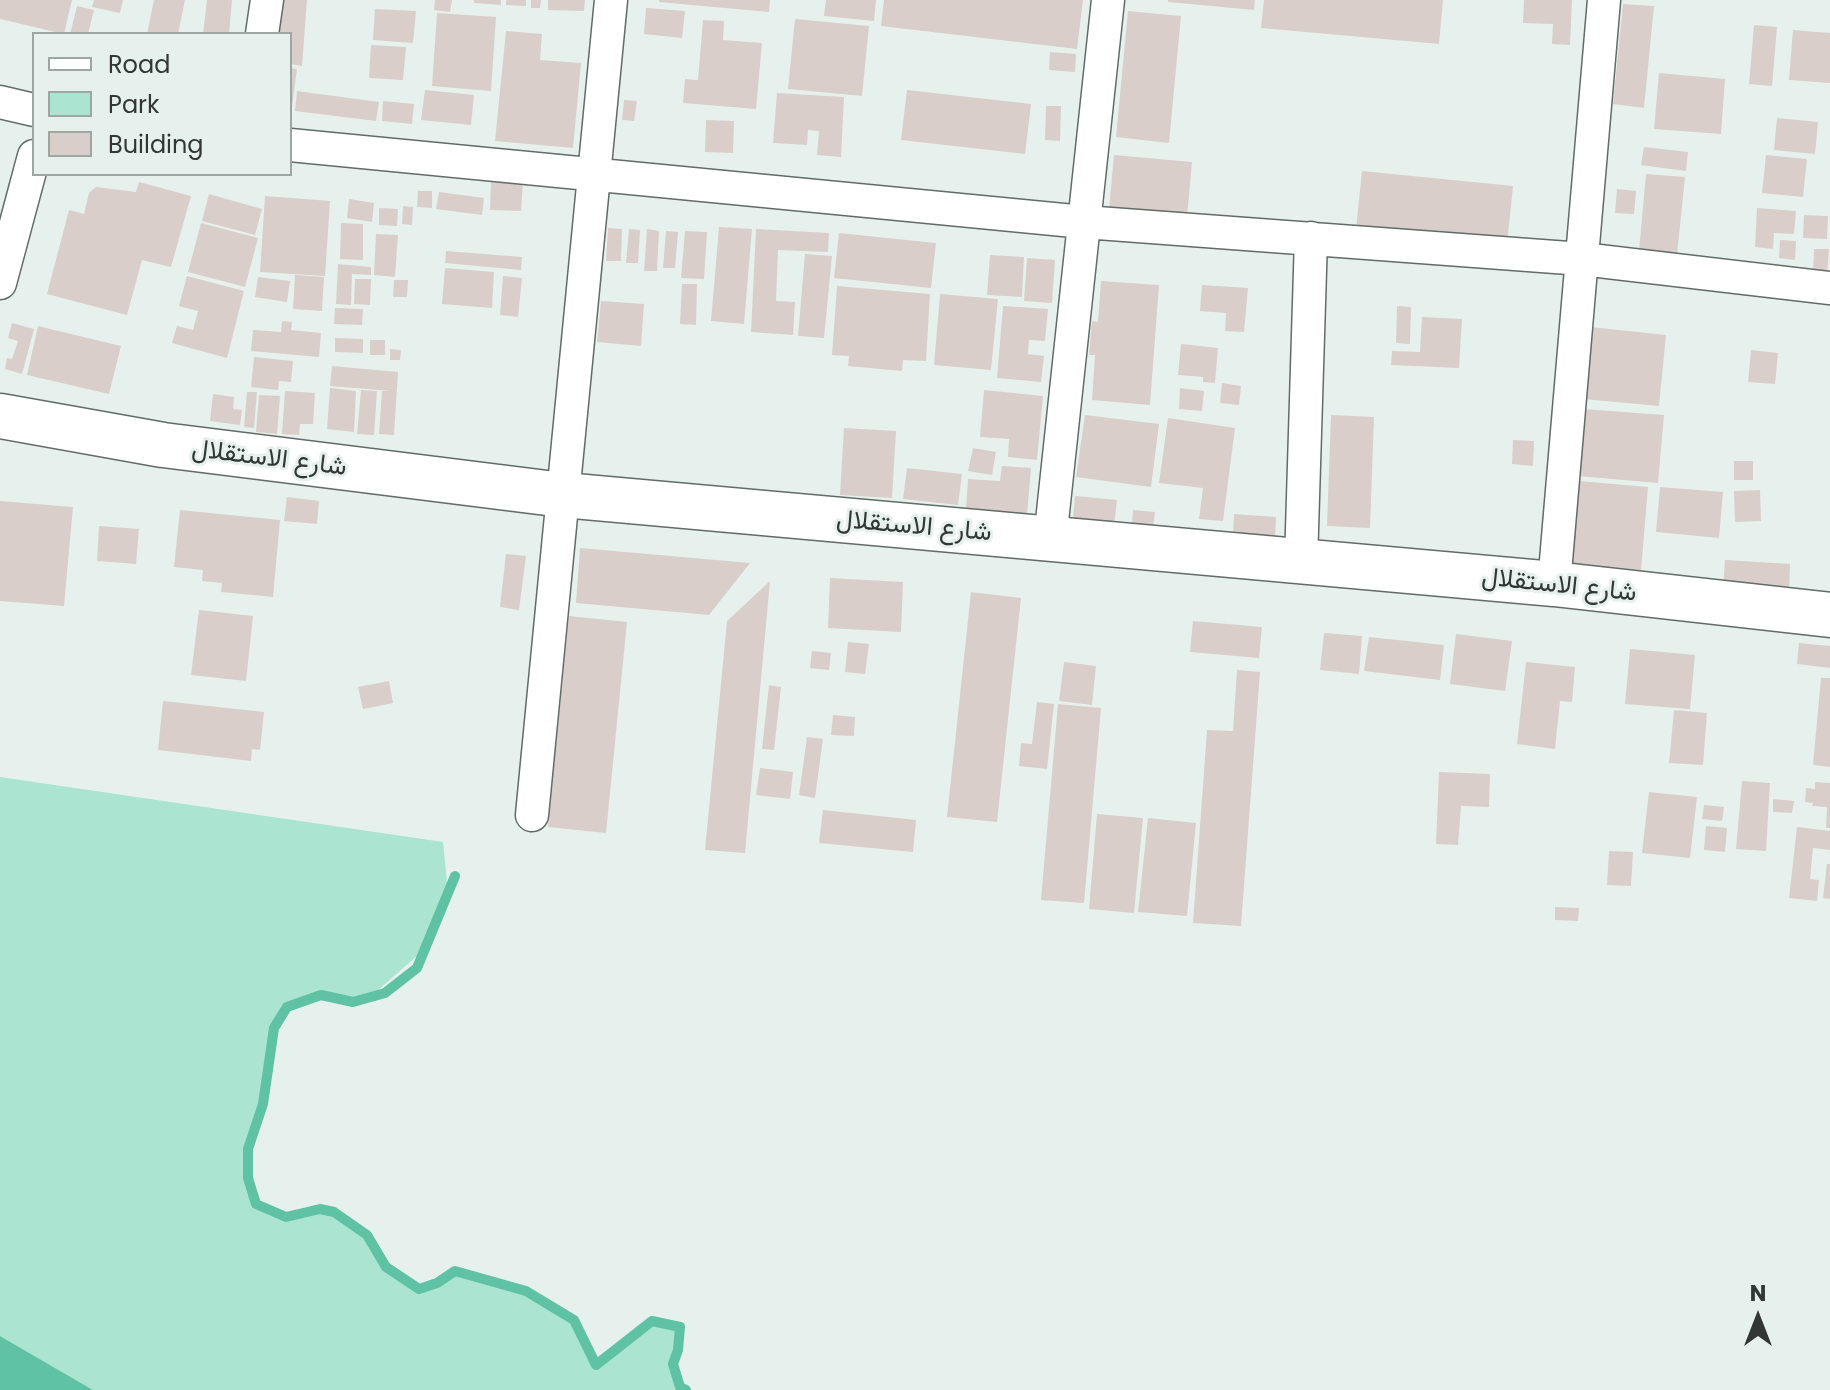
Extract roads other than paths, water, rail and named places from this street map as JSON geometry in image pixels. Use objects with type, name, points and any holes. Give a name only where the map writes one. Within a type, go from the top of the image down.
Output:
[{"type":"highway","name":"شارع الاستقلال","points":[[0,416],[163,445],[563,495],[1554,584],[1830,615]]},
{"type":"street","points":[[262,32],[267,0]]},
{"type":"street","points":[[532,815],[611,0]]},
{"type":"street","points":[[1050,540],[1108,0]]},
{"type":"street","points":[[1554,584],[1604,0]]},
{"type":"street","points":[[0,102],[32,110]]},
{"type":"street","points":[[292,145],[1084,222],[1582,259],[1830,288]]},
{"type":"street","points":[[0,283],[32,163]]},
{"type":"street","points":[[1301,562],[1311,238]]},
{"type":"waterway","points":[[455,876],[417,968],[385,993],[353,1002],[321,995],[287,1007],[274,1028],[263,1104],[248,1149],[248,1178],[256,1204],[286,1217],[320,1209],[334,1212],[367,1235],[386,1267],[419,1289],[437,1283],[455,1271],[526,1291],[574,1320],[596,1365],[652,1321],[680,1327],[673,1364],[680,1387],[686,1390]]}]
